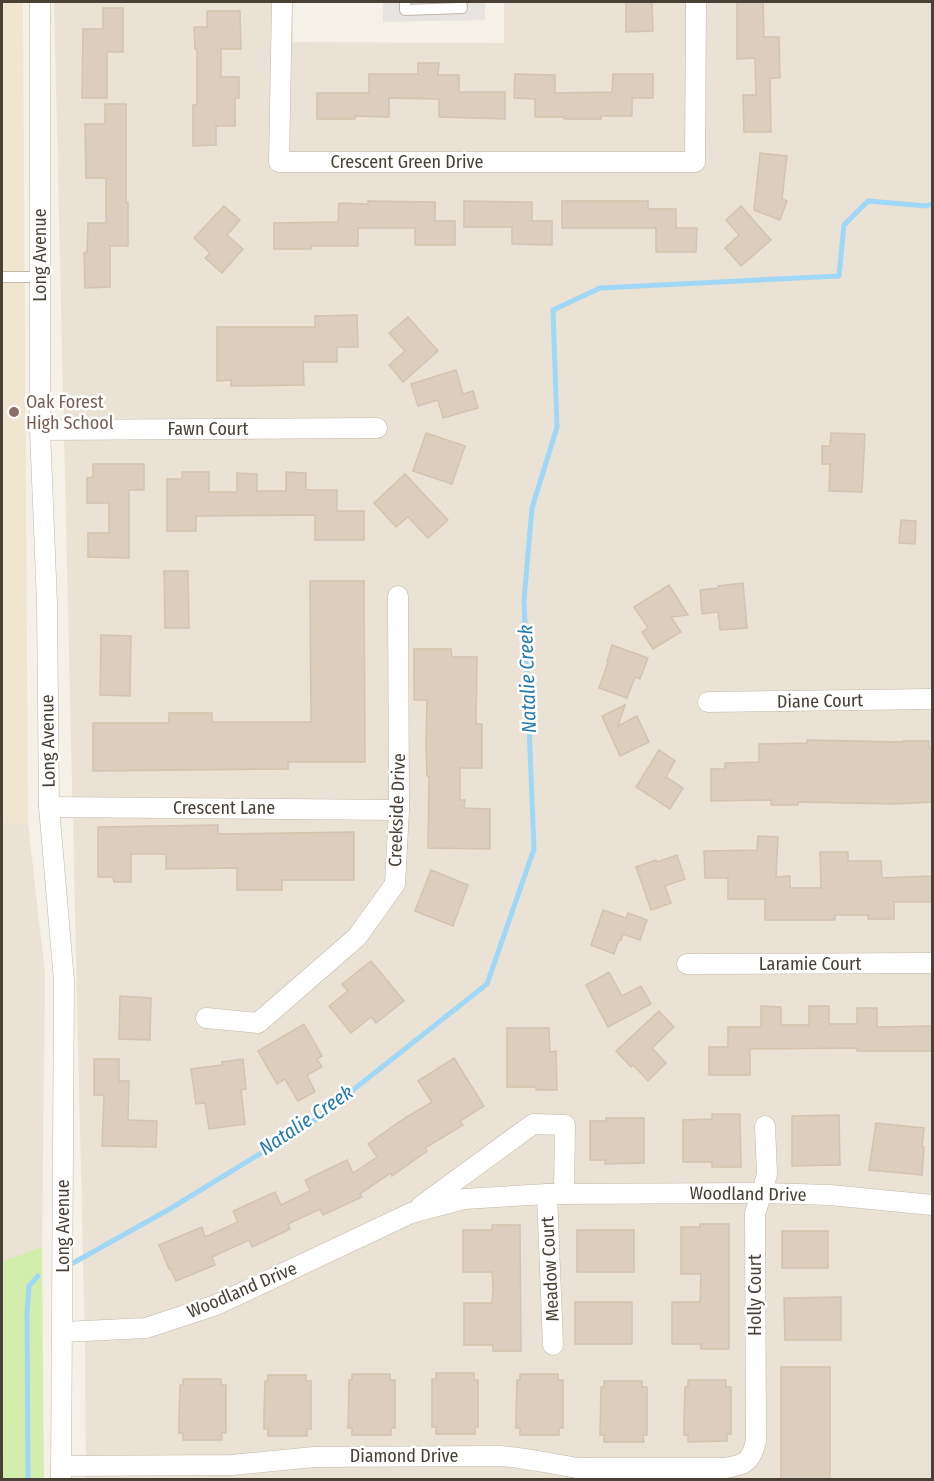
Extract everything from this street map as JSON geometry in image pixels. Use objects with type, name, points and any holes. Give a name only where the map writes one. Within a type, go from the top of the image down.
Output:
[{"type":"street","name":"Long Avenue","points":[[40,2],[40,430],[47,603],[49,807],[64,981],[61,1473]]},
{"type":"street","name":"Crescent Green Drive","points":[[282,2],[279,162],[695,162],[696,2]]},
{"type":"street","name":"Fawn Court","points":[[40,430],[377,428]]},
{"type":"street","name":"Creekside Drive","points":[[206,1018],[258,1023],[357,937],[395,884],[399,810],[398,596]]},
{"type":"street","name":"Diane Court","points":[[708,702],[933,699]]},
{"type":"street","name":"Crescent Lane","points":[[49,807],[399,810]]},
{"type":"street","name":"Laramie Court","points":[[687,964],[933,963]]},
{"type":"street","name":"Woodland Drive","points":[[411,1213],[533,1124],[565,1125],[555,1194]]},
{"type":"street","name":"Holly Court","points":[[746,1463],[753,1454],[756,1441],[755,1213],[767,1174],[765,1126]]},
{"type":"street","name":"Woodland Drive","points":[[63,1332],[146,1328],[216,1305],[411,1213],[464,1199],[555,1194],[762,1193],[830,1195],[933,1205]]},
{"type":"street","name":"Meadow Court","points":[[554,1345],[555,1194]]},
{"type":"street","name":"Diamond Drive","points":[[61,1473],[232,1465],[314,1457],[519,1456],[578,1468],[725,1468],[746,1463]]},
{"type":"lane","points":[[405,2],[405,10],[462,8],[461,2]]},
{"type":"lane","points":[[2,277],[40,277]]},
{"type":"shaded area","name":"Oak Forest High School","points":[[2,2],[23,2],[28,823],[2,823]]},
{"type":"shaded area","points":[[54,2],[293,2],[293,42],[504,43],[504,2],[932,2],[932,1479],[86,1479],[85,1346]]},
{"type":"shaded area","points":[[383,2],[485,2],[485,20],[383,22]]},
{"type":"shaded area","points":[[2,823],[28,823],[45,974],[42,1247],[4,1262],[2,1480]]},
{"type":"green space","points":[[42,1247],[44,1479],[3,1479],[4,1261]]},
{"type":"building","points":[[626,2],[652,2],[653,31],[626,32]]},
{"type":"building","points":[[737,2],[763,2],[764,37],[779,37],[780,78],[770,78],[771,132],[744,132],[743,95],[756,95],[755,58],[737,59]]},
{"type":"building","points":[[103,8],[123,8],[123,52],[107,52],[107,98],[82,98],[83,29],[103,29]]},
{"type":"building","points":[[207,11],[240,11],[241,49],[221,49],[221,77],[239,77],[239,98],[235,98],[235,126],[216,126],[216,145],[193,146],[193,105],[197,105],[197,49],[195,49],[194,27],[207,27]]},
{"type":"building","points":[[418,63],[439,63],[438,75],[459,75],[459,92],[505,92],[505,119],[439,117],[439,99],[389,98],[389,117],[355,116],[355,119],[317,119],[317,93],[369,93],[369,74],[418,74]]},
{"type":"building","points":[[515,74],[555,75],[555,93],[612,92],[613,74],[653,74],[653,98],[632,98],[632,116],[601,116],[601,119],[535,117],[535,99],[514,98]]},
{"type":"building","points":[[105,104],[126,104],[128,246],[110,246],[110,287],[85,288],[84,253],[87,252],[88,223],[106,223],[106,178],[86,178],[85,124],[105,124]]},
{"type":"building","points":[[760,153],[787,156],[782,199],[787,201],[780,220],[754,210]]},
{"type":"building","points":[[368,201],[435,202],[435,221],[455,221],[455,245],[415,245],[415,228],[358,228],[358,246],[274,249],[274,223],[338,222],[339,203],[368,204]]},
{"type":"building","points":[[464,201],[532,202],[532,221],[552,221],[552,245],[512,244],[512,227],[464,227]]},
{"type":"building","points":[[562,201],[648,201],[648,209],[676,209],[676,228],[697,228],[696,252],[656,252],[656,228],[562,228]]},
{"type":"building","points":[[224,206],[240,220],[227,235],[243,249],[222,273],[205,258],[210,253],[194,238]]},
{"type":"building","points":[[741,206],[771,240],[741,266],[725,248],[739,235],[726,220]]},
{"type":"building","points":[[357,315],[358,347],[337,347],[337,362],[303,362],[304,385],[231,386],[231,380],[217,381],[217,327],[315,327],[315,316]]},
{"type":"building","points":[[408,317],[438,351],[403,382],[389,365],[405,351],[389,333]]},
{"type":"building","points":[[456,370],[463,394],[473,391],[478,408],[443,418],[438,400],[418,406],[411,384]]},
{"type":"building","points":[[426,433],[465,446],[452,484],[413,471]]},
{"type":"building","points":[[831,433],[865,434],[862,492],[829,491],[830,464],[822,464],[822,446],[830,446]]},
{"type":"building","points":[[93,464],[144,464],[144,490],[129,490],[129,558],[88,557],[88,533],[109,533],[109,503],[87,503],[87,478],[93,477]]},
{"type":"building","points":[[182,472],[209,472],[209,492],[237,492],[237,473],[257,474],[257,491],[286,491],[286,472],[306,473],[306,490],[337,490],[337,511],[364,511],[364,540],[315,540],[315,515],[196,516],[196,531],[167,531],[167,479],[182,479]]},
{"type":"building","points":[[405,474],[448,520],[428,538],[408,517],[396,527],[374,503]]},
{"type":"building","points":[[901,520],[916,521],[915,544],[899,543]]},
{"type":"building","points":[[164,571],[188,571],[189,628],[165,628]]},
{"type":"building","points":[[310,581],[364,581],[365,762],[288,762],[288,769],[93,771],[93,723],[169,723],[169,713],[212,713],[212,722],[311,722]]},
{"type":"building","points":[[743,583],[747,628],[720,630],[718,612],[702,614],[700,590]]},
{"type":"building","points":[[669,585],[688,615],[671,617],[681,632],[653,649],[642,632],[648,628],[634,607]]},
{"type":"building","points":[[101,635],[131,636],[130,696],[100,695]]},
{"type":"building","points":[[612,645],[648,658],[640,679],[635,677],[627,698],[599,688]]},
{"type":"building","points":[[414,649],[451,649],[452,657],[477,657],[476,724],[482,724],[482,768],[460,768],[460,800],[465,800],[464,808],[490,809],[490,849],[428,848],[427,700],[414,700]]},
{"type":"building","points":[[625,705],[618,726],[637,716],[649,742],[620,756],[602,716]]},
{"type":"building","points":[[807,740],[929,741],[929,748],[933,748],[933,802],[895,804],[798,802],[798,805],[771,805],[771,800],[711,801],[711,769],[725,769],[725,763],[759,762],[759,744],[807,743]]},
{"type":"building","points":[[659,750],[675,761],[666,777],[683,788],[670,809],[636,787]]},
{"type":"building","points":[[218,825],[218,834],[354,832],[354,880],[282,880],[282,890],[237,890],[237,868],[166,869],[166,854],[131,854],[131,882],[114,882],[113,877],[98,877],[98,827]]},
{"type":"building","points":[[758,836],[778,837],[776,877],[790,876],[790,888],[821,888],[820,852],[848,852],[848,861],[881,861],[882,878],[933,876],[933,902],[894,902],[894,919],[868,919],[868,915],[835,915],[835,920],[765,920],[765,899],[728,899],[728,878],[705,878],[704,851],[757,850]]},
{"type":"building","points":[[677,855],[685,879],[665,886],[671,903],[651,910],[636,867]]},
{"type":"building","points":[[431,870],[468,885],[453,926],[415,911]]},
{"type":"building","points":[[603,910],[626,918],[628,913],[647,920],[640,940],[623,934],[614,954],[591,945]]},
{"type":"building","points":[[371,961],[404,1001],[376,1023],[371,1017],[351,1033],[329,1006],[348,991],[342,984]]},
{"type":"building","points":[[609,972],[622,996],[641,986],[651,1004],[608,1027],[586,985]]},
{"type":"building","points":[[120,996],[151,998],[150,1040],[119,1039]]},
{"type":"building","points":[[761,1006],[781,1007],[781,1025],[809,1025],[809,1006],[829,1006],[829,1024],[857,1024],[857,1008],[877,1008],[877,1027],[933,1026],[933,1051],[857,1051],[857,1048],[750,1049],[750,1075],[709,1075],[709,1047],[728,1047],[728,1027],[761,1027]]},
{"type":"building","points":[[659,1011],[674,1027],[652,1048],[666,1063],[648,1081],[616,1051]]},
{"type":"building","points":[[304,1024],[322,1056],[317,1059],[322,1067],[307,1075],[315,1092],[298,1101],[285,1079],[277,1084],[258,1051]]},
{"type":"building","points":[[507,1028],[549,1028],[550,1052],[556,1051],[557,1090],[507,1087]]},
{"type":"building","points":[[454,1058],[484,1106],[460,1121],[463,1125],[425,1148],[427,1151],[392,1176],[391,1173],[360,1194],[362,1197],[323,1215],[320,1209],[288,1224],[290,1229],[252,1247],[249,1240],[212,1257],[215,1265],[176,1281],[159,1245],[202,1227],[205,1237],[238,1222],[233,1211],[275,1192],[281,1205],[310,1191],[305,1180],[347,1160],[353,1173],[377,1157],[368,1144],[432,1102],[418,1081]]},
{"type":"building","points":[[94,1059],[119,1059],[119,1081],[129,1081],[128,1120],[157,1121],[156,1147],[102,1146],[104,1095],[94,1095]]},
{"type":"building","points":[[243,1059],[246,1089],[241,1090],[245,1124],[209,1129],[205,1103],[196,1104],[191,1069],[222,1065],[222,1062]]},
{"type":"building","points":[[712,1114],[740,1114],[741,1167],[712,1167],[712,1162],[683,1162],[683,1120],[712,1119]]},
{"type":"building","points":[[839,1115],[840,1165],[792,1166],[792,1116]]},
{"type":"building","points":[[606,1118],[644,1118],[644,1163],[605,1164],[605,1160],[590,1160],[590,1121],[606,1121]]},
{"type":"building","points":[[876,1123],[924,1128],[922,1175],[869,1170]]},
{"type":"building","points":[[700,1224],[729,1224],[729,1349],[701,1349],[701,1344],[672,1344],[672,1302],[700,1302],[701,1274],[681,1274],[681,1227],[700,1227]]},
{"type":"building","points":[[492,1225],[520,1225],[521,1351],[493,1351],[493,1345],[464,1345],[464,1303],[492,1303],[493,1288],[492,1272],[463,1272],[463,1230],[492,1230]]},
{"type":"building","points":[[577,1230],[634,1230],[634,1272],[577,1272]]},
{"type":"building","points":[[782,1231],[828,1231],[828,1268],[782,1268]]},
{"type":"building","points":[[841,1297],[841,1340],[785,1340],[784,1298]]},
{"type":"building","points":[[575,1302],[632,1302],[632,1344],[575,1344]]},
{"type":"building","points":[[781,1367],[830,1367],[830,1479],[781,1479]]},
{"type":"building","points":[[436,1373],[474,1373],[474,1380],[478,1380],[478,1427],[475,1427],[475,1434],[436,1434],[436,1427],[432,1427],[432,1379],[436,1379]]},
{"type":"building","points":[[352,1374],[390,1374],[390,1380],[395,1380],[395,1428],[391,1428],[391,1435],[352,1435],[352,1428],[348,1428],[349,1380],[352,1380]]},
{"type":"building","points":[[520,1374],[558,1374],[558,1380],[563,1380],[563,1428],[559,1428],[559,1435],[520,1435],[520,1428],[516,1428],[516,1413],[517,1380],[520,1380]]},
{"type":"building","points":[[268,1375],[306,1375],[306,1381],[311,1381],[311,1429],[307,1429],[307,1436],[268,1436],[268,1429],[264,1429],[264,1414],[265,1381],[268,1381]]},
{"type":"building","points":[[183,1379],[221,1379],[221,1385],[226,1385],[226,1433],[222,1432],[222,1440],[183,1440],[183,1433],[179,1433],[179,1418],[180,1385],[183,1385]]},
{"type":"building","points":[[688,1380],[726,1380],[726,1387],[731,1387],[731,1434],[727,1434],[727,1441],[688,1442],[688,1435],[684,1435],[684,1419],[685,1387],[688,1387]]},
{"type":"building","points":[[604,1381],[642,1381],[642,1387],[647,1387],[647,1435],[643,1435],[644,1442],[604,1442],[604,1435],[600,1435],[601,1387],[604,1387]]},
{"type":"waterway","name":"Natalie Creek","points":[[73,1263],[168,1210],[315,1120],[487,984],[534,849],[524,600],[532,508],[557,427],[553,310],[600,288],[839,276],[844,225],[868,201],[926,206],[932,204]]},
{"type":"waterway","name":"Natalie Creek","points":[[28,1480],[27,1313],[29,1286],[38,1276]]},
{"type":"place","name":"Oak Forest High School","points":[[14,412]]}]
